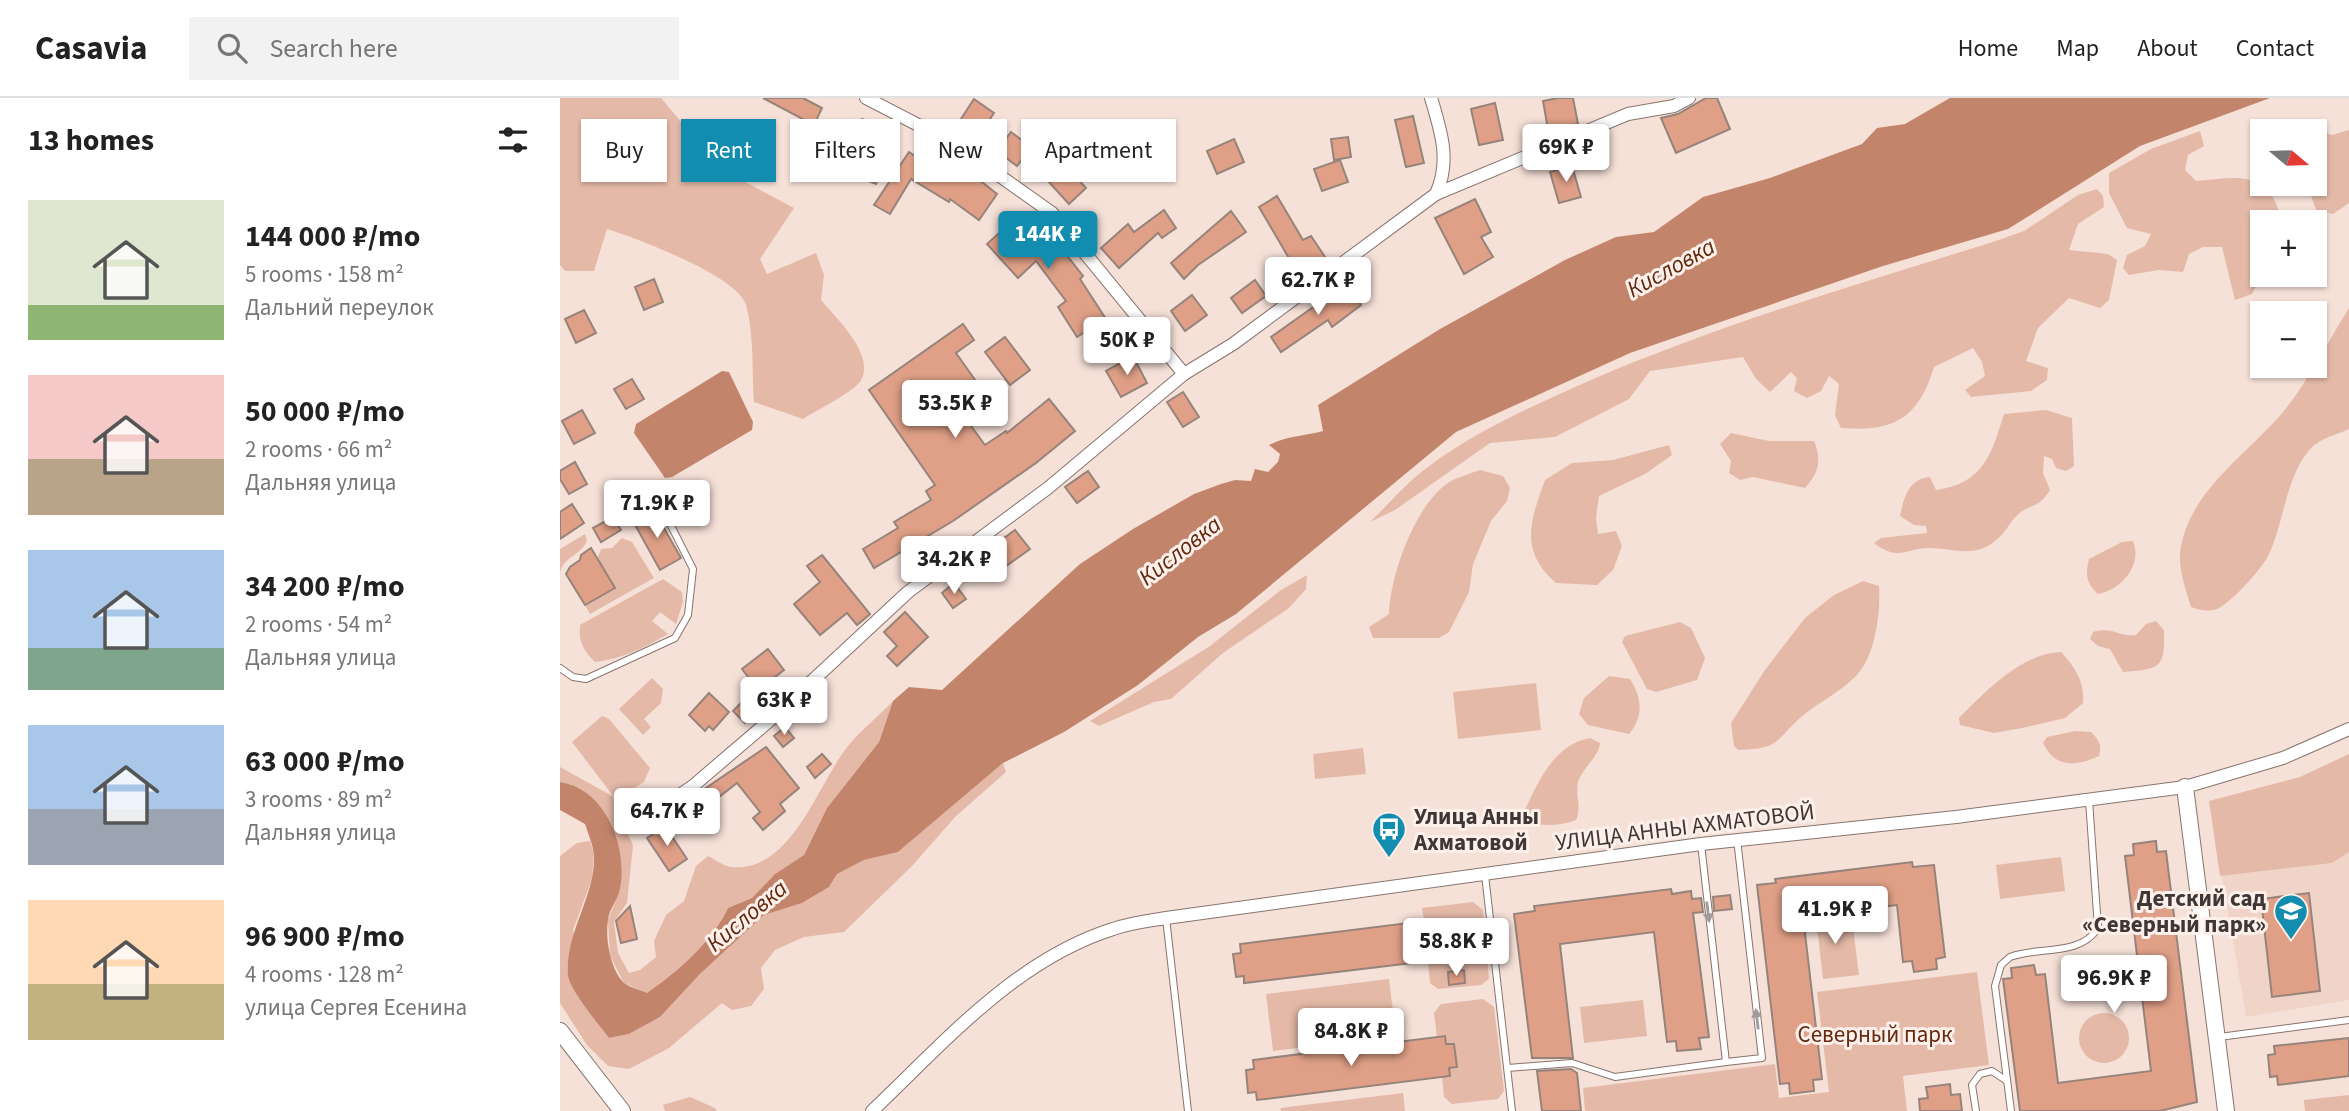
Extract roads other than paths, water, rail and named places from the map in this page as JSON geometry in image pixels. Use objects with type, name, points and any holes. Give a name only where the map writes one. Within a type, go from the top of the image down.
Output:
[{"type":"street","points":[[866,98],[955,144],[1052,213],[1184,374]]},
{"type":"street","points":[[1431,98],[1444,150],[1443,180],[1436,194]]},
{"type":"street","points":[[652,814],[692,786],[769,721],[908,592],[1048,488],[1184,374],[1233,344],[1436,194],[1628,114],[1674,106],[1689,98]]},
{"type":"street","name":"УЛИЦА АННЫ АХМАТОВОЙ","points":[[872,1111],[972,1013],[1032,968],[1114,928],[1166,918],[1737,839],[2185,787],[2283,758],[2349,729]]},
{"type":"street","points":[[2185,787],[2225,1111]]},
{"type":"street","points":[[560,1031],[622,1111]]},
{"type":"lane","points":[[560,667],[573,677],[586,679],[680,633],[688,615],[693,569],[657,498]]},
{"type":"lane","points":[[2011,1111],[1995,986],[2001,965],[2019,953],[2078,945],[2091,939],[2098,929],[2089,800]]},
{"type":"lane","points":[[1508,1068],[1572,1063],[1615,1077],[1762,1058],[1737,839]]},
{"type":"lane","points":[[1700,844],[1726,1062]]},
{"type":"lane","points":[[1485,875],[1512,1111]]},
{"type":"lane","points":[[1166,918],[1188,1111]]},
{"type":"lane","points":[[2216,1037],[2349,1020]]},
{"type":"lane","points":[[1976,1111],[1972,1085],[1980,1074],[1992,1071],[2007,1081]]},
{"type":"water","name":"Кисловка","points":[[1950,98],[2270,98],[2140,146],[2008,229],[1883,266],[1630,353],[1456,432],[1236,614],[1198,637],[1138,685],[1064,732],[1003,763],[898,852],[864,860],[837,874],[829,887],[802,903],[764,915],[700,974],[660,1017],[629,1034],[609,1038],[579,998],[568,975],[568,959],[590,885],[594,855],[585,824],[560,810],[560,782],[576,787],[590,796],[610,822],[617,839],[622,873],[619,893],[608,920],[610,953],[618,976],[623,982],[647,993],[704,944],[728,908],[752,898],[775,874],[804,855],[827,808],[879,742],[893,701],[909,687],[942,690],[1080,564],[1194,494],[1235,480],[1251,481],[1255,469],[1268,472],[1278,462],[1280,454],[1269,445],[1323,431],[1318,405],[1440,329],[1565,260],[1616,237],[1654,232],[1703,197],[1770,178],[1862,144],[1877,128],[1905,124]]},
{"type":"water","points":[[722,371],[729,372],[753,422],[752,430],[672,477],[665,478],[634,433],[636,424]]},
{"type":"place","name":"Улица Анны Ахматовой","points":[[1389,859]]},
{"type":"place","name":"Детский сад «Северный парк»","points":[[2291,941]]},
{"type":"park label","name":"Северный парк","points":[[1875,1034]]}]
